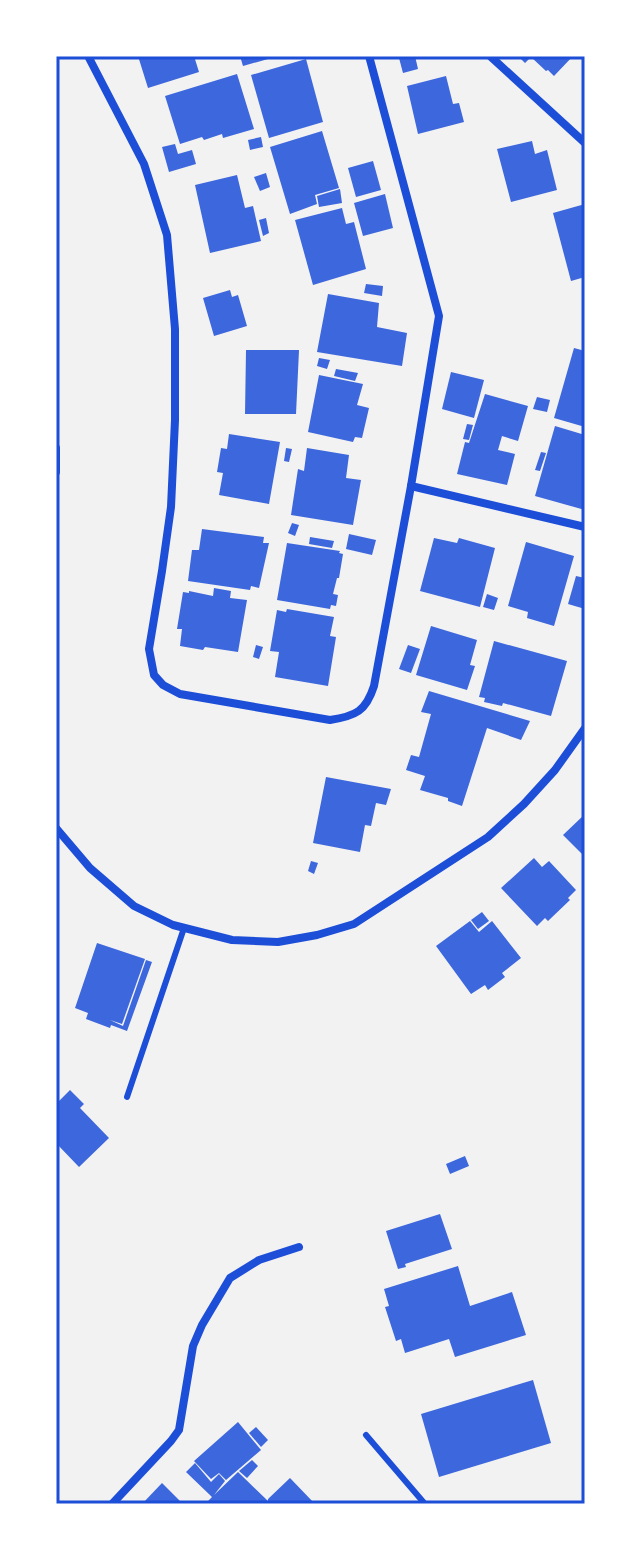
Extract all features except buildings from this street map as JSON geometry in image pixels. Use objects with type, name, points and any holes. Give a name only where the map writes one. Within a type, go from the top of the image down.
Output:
[{"type":"street","points":[[88,56],[144,164],[167,235],[175,329],[175,420],[171,507],[149,649],[154,675],[163,685],[180,694],[330,720],[362,710],[374,686],[439,316],[369,56]]},
{"type":"street","points":[[490,56],[585,143]]},
{"type":"street","points":[[56,448],[56,472]]},
{"type":"street","points":[[411,486],[585,527]]},
{"type":"street","points":[[56,828],[90,868],[134,906],[173,925],[232,940],[278,942],[317,935],[354,924],[488,837],[555,770],[585,728]]},
{"type":"street","points":[[112,1504],[179,1430],[193,1346],[230,1278],[259,1260],[299,1247]]},
{"type":"lane","points":[[127,1097],[184,928]]},
{"type":"lane","points":[[366,1435],[425,1504]]}]
